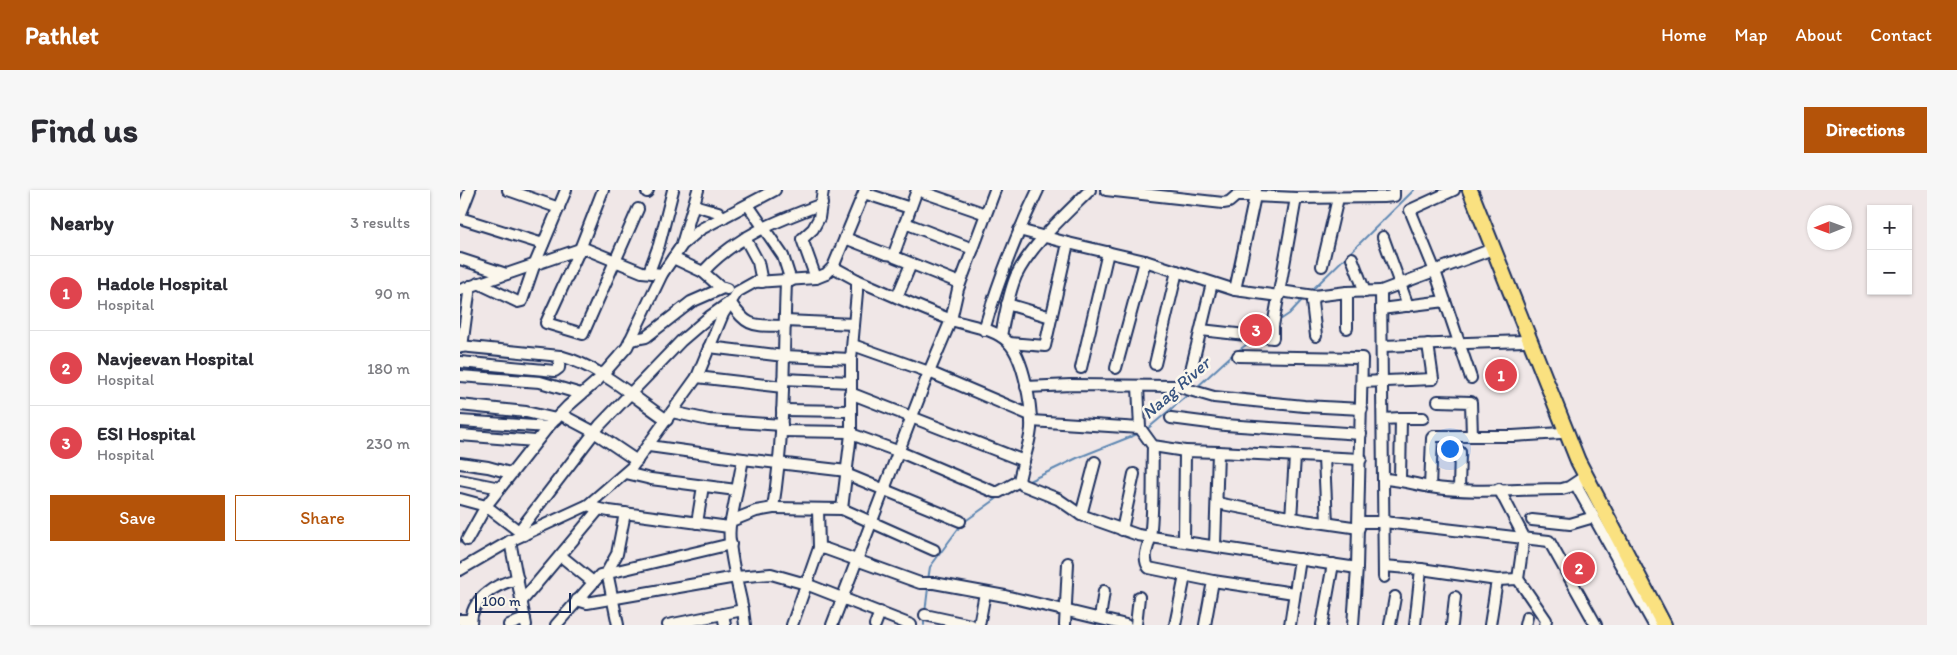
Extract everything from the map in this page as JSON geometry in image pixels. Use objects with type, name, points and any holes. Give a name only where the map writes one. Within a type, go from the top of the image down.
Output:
[{"type":"highway","points":[[1470,190],[1578,461],[1664,625]]},
{"type":"street","points":[[469,190],[460,217],[543,244]]},
{"type":"street","points":[[508,190],[559,208]]},
{"type":"street","points":[[469,287],[520,302],[523,300],[534,266],[566,190]]},
{"type":"street","points":[[603,190],[580,249],[546,323],[583,334],[638,209]]},
{"type":"street","points":[[649,272],[659,245],[673,190]]},
{"type":"street","points":[[682,245],[698,190]]},
{"type":"street","points":[[467,540],[486,506],[535,442],[626,347],[662,274],[682,245],[701,229],[775,190]]},
{"type":"street","points":[[816,278],[802,239],[816,225],[822,204],[823,190]]},
{"type":"street","points":[[894,255],[917,190],[986,214]]},
{"type":"street","points":[[832,625],[900,452],[929,372],[951,320],[960,283],[995,190]]},
{"type":"street","points":[[984,330],[994,295],[1019,230],[1038,190]]},
{"type":"street","points":[[1021,483],[1024,461],[1029,449],[1029,395],[1016,353],[1005,340],[1007,304],[1016,276],[1045,236],[1090,190]]},
{"type":"street","points":[[1106,190],[1223,203],[1229,202],[1236,196],[1256,193],[1296,198],[1338,198],[1394,196],[1394,190]]},
{"type":"street","points":[[1454,190],[1410,210],[1435,271],[1471,378]]},
{"type":"street","points":[[460,570],[521,533],[588,505],[626,473],[649,446],[697,377],[723,314],[737,292],[755,282],[816,278],[826,274],[833,267],[865,191],[910,208]]},
{"type":"street","points":[[1235,290],[1256,193]]},
{"type":"street","points":[[1273,356],[1272,326],[1296,198]]},
{"type":"street","points":[[1322,266],[1338,198]]},
{"type":"street","points":[[703,272],[711,262],[745,238],[822,204]]},
{"type":"street","points":[[694,205],[712,209],[723,218]]},
{"type":"street","points":[[748,205],[783,256],[789,281],[785,323],[779,464],[773,508]]},
{"type":"street","points":[[905,223],[973,249]]},
{"type":"street","points":[[1019,230],[1145,261],[1235,290],[1279,294],[1380,291],[1490,250]]},
{"type":"street","points":[[1383,237],[1408,306]]},
{"type":"street","points":[[745,238],[758,262],[762,282]]},
{"type":"street","points":[[845,238],[883,253],[894,255],[911,264],[960,283]]},
{"type":"street","points":[[833,267],[857,280],[951,320],[984,330],[1005,340],[1045,346],[1068,243]]},
{"type":"street","points":[[469,287],[580,249],[586,249],[616,262],[662,274]]},
{"type":"street","points":[[1081,368],[1108,252]]},
{"type":"street","points":[[673,258],[703,272],[723,288]]},
{"type":"street","points":[[1352,258],[1364,292]]},
{"type":"street","points":[[460,259],[506,274]]},
{"type":"street","points":[[1116,368],[1145,261]]},
{"type":"street","points":[[897,297],[911,264]]},
{"type":"street","points":[[1155,364],[1177,272]]},
{"type":"street","points":[[842,509],[850,433],[851,359],[857,280]]},
{"type":"street","points":[[1191,370],[1212,282]]},
{"type":"street","points":[[469,287],[461,346],[560,356],[582,363],[603,373],[630,394],[669,416],[850,433],[994,492],[999,492],[1021,483],[1058,499],[1081,515],[1138,535],[1357,568]]},
{"type":"street","points":[[630,340],[646,337],[691,302],[723,288],[741,290]]},
{"type":"street","points":[[1380,291],[1384,419],[1384,577]]},
{"type":"street","points":[[1347,292],[1347,328]]},
{"type":"street","points":[[1309,294],[1312,302],[1316,336]]},
{"type":"street","points":[[1381,310],[1445,301]]},
{"type":"street","points":[[730,302],[748,323],[854,324]]},
{"type":"street","points":[[521,533],[594,432],[681,341],[730,302]]},
{"type":"street","points":[[1007,304],[1051,317]]},
{"type":"street","points":[[1201,330],[1273,338]]},
{"type":"street","points":[[1382,346],[1524,341]]},
{"type":"street","points":[[1362,382],[1433,380],[1428,344]]},
{"type":"street","points":[[853,345],[929,372],[1030,418],[1141,429]]},
{"type":"street","points":[[709,347],[784,356],[851,359]]},
{"type":"street","points":[[460,362],[555,370],[559,368],[560,356]]},
{"type":"street","points":[[1238,356],[1362,358],[1359,525],[1353,625]]},
{"type":"street","points":[[460,376],[540,382],[581,394]]},
{"type":"street","points":[[697,377],[783,383],[851,382]]},
{"type":"street","points":[[1026,387],[1071,385],[1176,386],[1214,397],[1362,410]]},
{"type":"street","points":[[1138,386],[1141,429],[1151,445],[1150,537],[1145,559],[1149,568],[1212,581],[1294,593]]},
{"type":"street","points":[[850,393],[1024,461]]},
{"type":"street","points":[[1438,401],[1471,402],[1472,436]]},
{"type":"street","points":[[460,405],[558,417],[594,432],[637,461]]},
{"type":"street","points":[[782,410],[850,411]]},
{"type":"street","points":[[1171,418],[1225,425],[1361,434]]},
{"type":"street","points":[[1400,480],[1401,418]]},
{"type":"street","points":[[1384,419],[1423,418]]},
{"type":"street","points":[[460,421],[548,427]]},
{"type":"street","points":[[1430,487],[1432,438],[1434,436],[1513,436],[1561,433]]},
{"type":"street","points":[[460,434],[535,442]]},
{"type":"street","points":[[1151,445],[1185,451],[1361,459]]},
{"type":"street","points":[[649,446],[847,473],[960,521]]},
{"type":"street","points":[[1184,541],[1185,451]]},
{"type":"street","points":[[1215,546],[1218,452]]},
{"type":"street","points":[[1459,489],[1460,452]]},
{"type":"street","points":[[1291,518],[1295,457]]},
{"type":"street","points":[[1324,458],[1327,523]]},
{"type":"street","points":[[743,459],[730,524],[730,544],[745,625]]},
{"type":"street","points":[[1081,515],[1095,462]]},
{"type":"street","points":[[460,463],[488,466],[510,474]]},
{"type":"street","points":[[626,473],[651,479],[736,490]]},
{"type":"street","points":[[1122,530],[1134,474]]},
{"type":"street","points":[[1384,479],[1400,480],[1430,487],[1459,489],[1562,488],[1569,487],[1582,480],[1578,483],[1578,487],[1654,625]]},
{"type":"street","points":[[460,480],[500,488]]},
{"type":"street","points":[[698,522],[703,486]]},
{"type":"street","points":[[1499,489],[1524,537],[1518,579],[1546,620],[1545,625]]},
{"type":"street","points":[[461,501],[486,506],[521,533]]},
{"type":"street","points":[[1216,503],[1327,523],[1359,525],[1384,522],[1549,541],[1596,625]]},
{"type":"street","points":[[588,505],[599,510],[730,524],[756,511],[773,508],[842,509],[934,550]]},
{"type":"street","points":[[792,625],[819,548],[818,508]]},
{"type":"street","points":[[522,601],[599,510]]},
{"type":"street","points":[[618,625],[614,598],[607,572],[617,554],[625,513]]},
{"type":"street","points":[[1532,520],[1570,524],[1594,517]]},
{"type":"street","points":[[509,625],[526,622],[510,541]]},
{"type":"street","points":[[556,625],[600,574],[730,544]]},
{"type":"street","points":[[819,548],[923,584],[934,583],[985,592],[1126,625]]},
{"type":"street","points":[[561,556],[593,582]]},
{"type":"street","points":[[1290,625],[1300,559]]},
{"type":"street","points":[[1065,625],[1068,563]]},
{"type":"street","points":[[1322,625],[1334,564]]},
{"type":"street","points":[[1384,566],[1421,569],[1497,580],[1518,579]]},
{"type":"street","points":[[1415,625],[1421,569]]},
{"type":"street","points":[[578,600],[587,603],[736,577],[771,574],[806,584],[911,625]]},
{"type":"street","points":[[1175,625],[1185,576]]},
{"type":"street","points":[[460,620],[471,622],[478,600],[492,590],[518,578]]},
{"type":"street","points":[[1490,625],[1497,580]]},
{"type":"street","points":[[1205,625],[1212,581]]},
{"type":"street","points":[[1100,618],[1104,591]]},
{"type":"street","points":[[979,625],[985,592]]},
{"type":"street","points":[[1390,625],[1395,597]]},
{"type":"street","points":[[1452,625],[1455,597]]},
{"type":"street","points":[[1136,625],[1139,598]]},
{"type":"street","points":[[668,625],[705,621],[723,614],[743,610]]},
{"type":"street","points":[[875,625],[880,612]]},
{"type":"street","points":[[723,614],[725,625]]},
{"type":"street","points":[[925,615],[971,625]]},
{"type":"waterway","name":"Naag River","points":[[1310,292],[1414,190]]},
{"type":"waterway","name":"Naag River","points":[[1277,322],[1289,314],[1303,299]]},
{"type":"waterway","name":"Naag River","points":[[1196,388],[1232,355],[1253,340]]},
{"type":"waterway","name":"Naag River","points":[[1146,430],[1190,393]]},
{"type":"waterway","name":"Naag River","points":[[1027,482],[1077,458],[1140,433]]},
{"type":"waterway","name":"Naag River","points":[[964,522],[999,497]]},
{"type":"waterway","name":"Naag River","points":[[928,580],[930,567],[961,525]]},
{"type":"waterway","name":"Naag River","points":[[925,613],[928,588]]},
{"type":"waterway","name":"Naag River","points":[[924,617],[924,625]]},
{"type":"place","name":"ESI Hospital","points":[[1256,330]]},
{"type":"place","name":"Hadole Hospital","points":[[1501,375]]},
{"type":"place","name":"Navjeevan Hospital","points":[[1579,568]]}]
